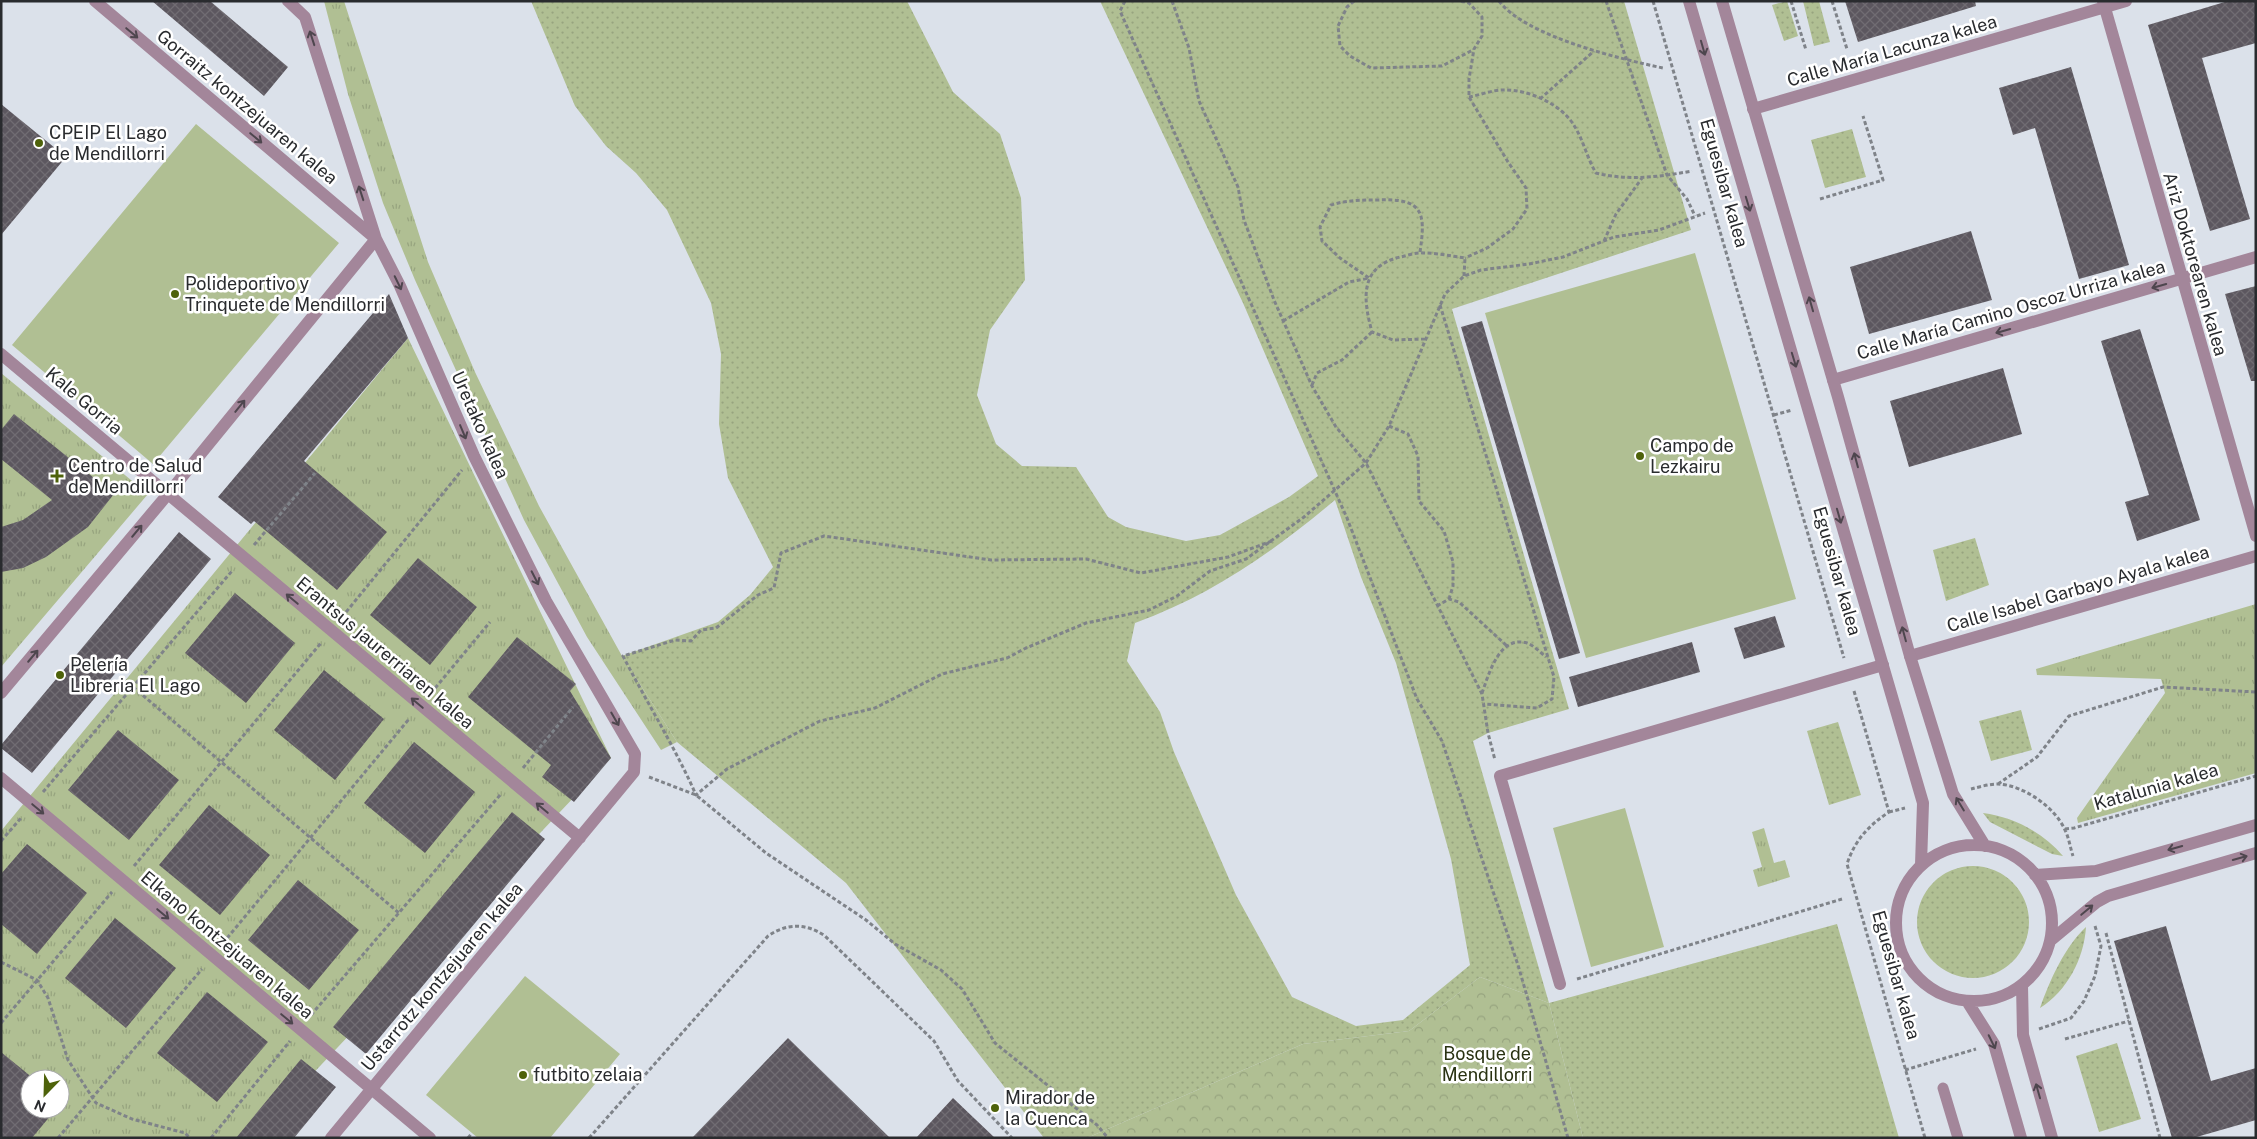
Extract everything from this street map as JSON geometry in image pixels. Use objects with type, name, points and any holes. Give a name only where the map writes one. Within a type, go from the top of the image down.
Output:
[{"type":"street","name":"Gorraitz kontzejuaren kalea","points":[[95,1],[376,239]]},
{"type":"street","name":"Uretako kalea","points":[[288,1],[305,18],[376,239],[400,286],[474,456],[546,601],[635,754],[634,772]]},
{"type":"street","name":"Eguesibar kalea","points":[[1689,1],[1923,803],[1921,865]]},
{"type":"street","points":[[1722,1],[1833,380],[1910,656],[1953,794],[1985,846]]},
{"type":"street","name":"Calle María Lacunza kalea","points":[[1753,109],[2104,4],[2126,1]]},
{"type":"street","name":"Ariz Doktorearen kalea","points":[[2104,4],[2181,280],[2256,536]]},
{"type":"street","points":[[1,693],[168,494],[376,239]]},
{"type":"street","name":"Calle María Camino Oscoz Urriza kalea","points":[[1833,380],[2256,257]]},
{"type":"street","name":"Kale Gorria","points":[[1,354],[168,494]]},
{"type":"street","name":"Erantsus jaurerriaren kalea","points":[[168,494],[580,838]]},
{"type":"street","name":"Calle Isabel Garbayo Ayala kalea","points":[[1910,656],[2256,556]]},
{"type":"street","points":[[1560,984],[1500,776],[1883,665]]},
{"type":"street","points":[[580,838],[634,772]]},
{"type":"street","name":"Elkano kontzejuaren kalea","points":[[1,778],[430,1138]]},
{"type":"street","points":[[2035,875],[2096,871],[2256,825]]},
{"type":"street","name":"Ustarrotz kontzejuaren kalea","points":[[331,1138],[580,838]]},
{"type":"street","points":[[1985,846],[2004,851],[2021,861],[2035,875],[2047,895],[2052,918],[2050,941],[2040,965],[2022,985],[2005,995],[1986,1000],[1967,1001],[1942,994],[1920,980],[1905,960],[1896,935],[1897,909],[1905,885],[1921,865],[1940,852],[1955,848],[1985,846]]},
{"type":"street","points":[[2050,941],[2090,908],[2108,896],[2256,853]]},
{"type":"street","points":[[2022,985],[2023,1036],[2052,1138]]},
{"type":"street","points":[[1967,1001],[1994,1044],[2021,1138]]},
{"type":"lane","points":[[1943,1088],[1958,1138]]},
{"type":"path","points":[[1125,1],[1120,11],[1334,489],[1417,699],[1442,741],[1518,964],[1568,1138]]},
{"type":"path","points":[[1172,1],[1189,48],[1199,102],[1238,187],[1244,220],[1283,321],[1312,386],[1336,427],[1366,463],[1482,694],[1488,733],[1500,776]]},
{"type":"path","points":[[1354,1],[1348,7],[1338,26],[1340,46],[1350,56],[1371,68],[1442,66],[1474,49]]},
{"type":"path","points":[[1372,332],[1367,314],[1366,288],[1372,271],[1388,260],[1420,252],[1465,258],[1487,248],[1513,229],[1527,209],[1526,188],[1469,97],[1469,79],[1474,49],[1482,36],[1482,17],[1469,3],[1461,1]]},
{"type":"path","points":[[1499,1],[1508,13],[1579,46],[1626,60],[1663,68]]},
{"type":"path","points":[[1606,1],[1667,176],[1687,199],[1695,216]]},
{"type":"path","name":"Eguesibar kalea","points":[[1653,1],[1889,812],[1868,827],[1858,839],[1847,864],[1924,1138]]},
{"type":"path","points":[[1791,1],[1806,50]]},
{"type":"path","points":[[1832,1],[1846,49]]},
{"type":"path","points":[[1540,99],[1594,51]]},
{"type":"path","points":[[1469,97],[1503,90],[1540,99],[1560,107],[1575,127],[1588,160],[1596,173],[1617,178],[1643,178],[1692,171]]},
{"type":"path","points":[[1820,200],[1884,180],[1863,116]]},
{"type":"path","points":[[1604,241],[1616,214],[1643,178]]},
{"type":"path","points":[[1370,278],[1340,258],[1322,241],[1320,227],[1332,205],[1346,200],[1395,199],[1409,202],[1418,211],[1424,225],[1420,252]]},
{"type":"path","points":[[696,795],[727,769],[820,721],[875,708],[942,674],[1007,658],[1086,623],[1149,610],[1178,596],[1210,571],[1246,559],[1304,517],[1366,463],[1389,426],[1445,294],[1464,276],[1481,270],[1529,264],[1562,257],[1604,241],[1659,230],[1705,214]]},
{"type":"path","points":[[1464,276],[1465,258]]},
{"type":"path","points":[[1283,321],[1349,282],[1370,278]]},
{"type":"path","points":[[1440,305],[1546,657],[1554,678],[1552,699],[1537,708],[1484,704]]},
{"type":"path","points":[[1312,386],[1317,373],[1342,360],[1372,332]]},
{"type":"path","points":[[1372,332],[1393,340],[1425,340]]},
{"type":"path","points":[[1389,426],[1408,434],[1418,456],[1419,501],[1444,531],[1453,562],[1453,586],[1449,599],[1437,606]]},
{"type":"path","points":[[1,1023],[331,631],[474,456]]},
{"type":"path","points":[[1,841],[315,473]]},
{"type":"path","points":[[696,795],[678,754],[653,715],[624,656],[675,640],[691,641],[702,630],[716,628],[758,595],[774,588],[781,553],[824,536],[991,560],[1086,559],[1141,573],[1228,557],[1272,540]]},
{"type":"path","points":[[1449,599],[1459,602],[1507,646]]},
{"type":"path","points":[[58,1138],[213,956],[490,622]]},
{"type":"path","points":[[1482,694],[1490,670],[1500,651],[1513,642],[1527,643],[1546,657]]},
{"type":"path","points":[[1953,794],[1998,784],[2037,757],[2068,716],[2163,686],[2256,692]]},
{"type":"path","points":[[133,687],[399,913]]},
{"type":"path","points":[[211,1138],[299,1029],[574,707]]},
{"type":"path","points":[[634,772],[696,795],[766,853],[866,920],[894,944],[941,970],[962,989],[995,1043],[1097,1125],[1108,1138]]},
{"type":"path","name":"Katalunia kalea","points":[[2065,829],[2256,776]]},
{"type":"path","points":[[1998,784],[2018,789],[2039,800],[2053,812],[2065,829],[2078,872]]},
{"type":"path","points":[[1889,812],[1923,803]]},
{"type":"path","points":[[1560,984],[1842,899]]},
{"type":"path","points":[[2023,1036],[2071,1018],[2084,1001],[2095,976],[2101,946],[2090,908]]},
{"type":"path","points":[[589,1138],[768,936],[787,926],[808,927],[825,936],[934,1041],[958,1081],[1012,1138]]},
{"type":"path","points":[[2106,933],[2160,1138]]},
{"type":"path","points":[[1,962],[37,980],[48,998],[68,1060],[96,1103],[132,1119],[185,1133],[190,1138]]},
{"type":"path","points":[[2065,1039],[2129,1021]]},
{"type":"path","points":[[1905,1070],[1994,1044]]},
{"type":"path","points":[[468,1138],[472,1133]]},
{"type":"green space","points":[[324,1],[344,1],[428,262],[475,372],[539,506],[622,656],[677,742],[661,750],[587,637],[524,520],[415,280],[383,203],[348,94]]},
{"type":"green space","points":[[531,1],[907,1],[953,92],[1000,134],[1021,198],[1025,280],[990,330],[977,395],[996,444],[1022,466],[1076,467],[1108,517],[1126,527],[1186,541],[1220,535],[1289,497],[1318,476],[1243,303],[1100,1],[1624,1],[1691,230],[1452,309],[1569,709],[1488,733],[1473,741],[1549,1003],[1480,977],[1409,1031],[1303,1044],[1087,1138],[1044,1138],[846,883],[677,742],[622,656],[718,622],[750,595],[773,567],[728,478],[719,424],[721,354],[711,303],[667,210],[636,173],[606,146],[575,106]],"holes":[[[1335,500],[1361,577],[1396,663],[1451,859],[1470,965],[1403,1020],[1356,1026],[1292,997],[1236,895],[1174,752],[1160,712],[1127,661],[1135,623],[1190,599],[1241,570],[1288,537]]]},
{"type":"green space","points":[[1787,1],[1798,36],[1784,41],[1772,5]]},
{"type":"green space","points":[[1803,1],[1819,1],[1830,42],[1814,46]]},
{"type":"green space","name":"Polideportivo y Trinquete de Mendillorri","points":[[196,124],[339,243],[153,464],[12,345]]},
{"type":"green space","points":[[1852,129],[1866,177],[1825,188],[1811,140]]},
{"type":"green space","name":"Campo de Lezkairu","points":[[1695,253],[1796,599],[1586,658],[1485,313]]},
{"type":"green space","points":[[408,338],[611,758],[252,1138],[1,1138],[1,831]]},
{"type":"green space","points":[[1,373],[148,494],[1,667]]},
{"type":"green space","points":[[1975,538],[1989,585],[1946,601],[1933,550]]},
{"type":"green space","points":[[2256,604],[2256,773],[2078,823],[2077,818],[2165,693],[2161,679],[2037,675],[2036,669]]},
{"type":"green space","points":[[2021,710],[2032,750],[1991,761],[1979,721]]},
{"type":"green space","points":[[1838,722],[1861,795],[1829,805],[1807,731]]},
{"type":"green space","points":[[1625,808],[1664,947],[1591,967],[1553,828]]},
{"type":"green space","points":[[1983,813],[2005,818],[2027,827],[2055,847],[2063,856],[2052,854],[1990,822]]},
{"type":"green space","points":[[1764,828],[1774,863],[1785,860],[1790,877],[1758,887],[1753,870],[1762,867],[1752,832]]},
{"type":"green space","points":[[1973,866],[1995,870],[2013,882],[2025,900],[2029,922],[2025,944],[2013,962],[1995,974],[1973,978],[1951,974],[1933,962],[1921,944],[1917,922],[1921,900],[1933,882],[1951,870]]},
{"type":"green space","points":[[1837,924],[1899,1138],[1583,1138],[1549,1003]]},
{"type":"green space","points":[[2086,927],[2082,951],[2072,973],[2058,993],[2040,1008],[2048,986],[2064,954]]},
{"type":"green space","name":"futbito zelaia","points":[[525,976],[620,1054],[550,1138],[478,1138],[426,1095]]},
{"type":"green space","name":"Bosque de Mendillorri","points":[[1480,977],[1549,1003],[1583,1138],[1087,1138],[1303,1044],[1409,1031]]},
{"type":"green space","points":[[2117,1043],[2141,1119],[2099,1132],[2076,1056]]},
{"type":"building","points":[[152,1],[210,1],[288,67],[264,96]]},
{"type":"building","points":[[1845,1],[1975,1],[1976,6],[1858,42]]},
{"type":"building","points":[[2228,1],[2256,1],[2256,43],[2202,58],[2250,219],[2210,231],[2148,25]]},
{"type":"building","points":[[2071,67],[2129,265],[2079,279],[2035,128],[2013,135],[1999,88]]},
{"type":"building","points":[[1,104],[66,157],[1,235]]},
{"type":"building","points":[[1971,231],[1992,300],[1869,334],[1850,267]]},
{"type":"building","points":[[2256,286],[2256,381],[2251,381],[2225,294]]},
{"type":"building","points":[[389,294],[408,338],[304,461],[387,532],[337,590],[254,521],[251,524],[218,497]]},
{"type":"building","points":[[1482,321],[1580,653],[1559,659],[1461,327]]},
{"type":"building","points":[[2140,329],[2200,520],[2137,541],[2125,502],[2149,495],[2101,341]]},
{"type":"building","points":[[2003,368],[2022,434],[1909,467],[1890,401]]},
{"type":"building","name":"Centro de Salud de Mendillorri","points":[[14,414],[114,494],[88,527],[46,557],[23,568],[1,572],[1,527],[23,520],[52,500],[1,459],[1,430]]},
{"type":"building","points":[[179,532],[211,559],[32,773],[1,748],[1,745]]},
{"type":"building","points":[[418,558],[477,607],[430,665],[370,615]]},
{"type":"building","points":[[235,593],[295,643],[246,703],[185,653]]},
{"type":"building","points":[[1775,616],[1785,647],[1744,659],[1734,628]]},
{"type":"building","points":[[517,637],[576,684],[570,691],[611,758],[574,802],[542,777],[551,765],[468,697]]},
{"type":"building","points":[[1692,642],[1700,672],[1578,707],[1569,677]]},
{"type":"building","points":[[324,670],[384,719],[335,780],[274,730]]},
{"type":"building","points":[[118,730],[179,780],[129,840],[68,790]]},
{"type":"building","points":[[414,742],[475,792],[425,853],[364,803]]},
{"type":"building","points":[[209,805],[270,855],[220,915],[159,865]]},
{"type":"building","points":[[512,812],[545,839],[366,1054],[333,1027]]},
{"type":"building","points":[[27,844],[87,893],[37,954],[1,924],[1,874]]},
{"type":"building","points":[[298,880],[359,930],[309,990],[248,940]]},
{"type":"building","points":[[115,918],[176,968],[126,1028],[65,978]]},
{"type":"building","points":[[2166,926],[2211,1081],[2256,1068],[2256,1120],[2193,1138],[2172,1138],[2114,941]]},
{"type":"building","points":[[207,992],[268,1042],[217,1102],[157,1053]]},
{"type":"building","points":[[788,1038],[890,1138],[692,1138]]},
{"type":"building","points":[[1,1052],[22,1069],[20,1069],[20,1119],[48,1119],[32,1138],[1,1138]]},
{"type":"building","points":[[301,1059],[336,1087],[294,1138],[236,1138]]},
{"type":"building","points":[[953,1098],[975,1119],[995,1138],[916,1138]]},
{"type":"place","name":"CPEIP El Lago de Mendillorri","points":[[39,143]]},
{"type":"place","name":"Polideportivo y Trinquete de Mendillorri","points":[[175,294]]},
{"type":"place","name":"Campo de Lezkairu","points":[[1640,456]]},
{"type":"place","name":"Centro de Salud de Mendillorri","points":[[57,476]]},
{"type":"place","name":"Pelería Libreria El Lago","points":[[60,675]]},
{"type":"place","name":"futbito zelaia","points":[[523,1075]]},
{"type":"place","name":"Mirador de la Cuenca","points":[[995,1108]]}]
